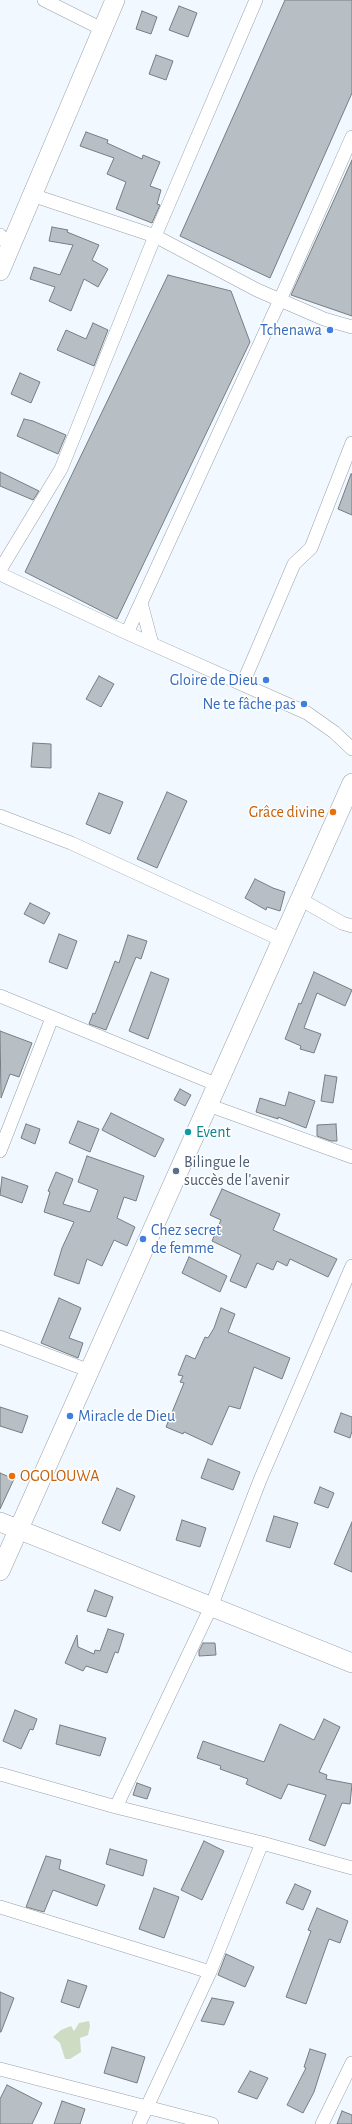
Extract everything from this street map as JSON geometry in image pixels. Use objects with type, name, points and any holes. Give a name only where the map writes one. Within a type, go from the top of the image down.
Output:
[{"type":"street","points":[[44,0],[102,29]]},
{"type":"street","points":[[0,271],[5,240],[32,195],[115,0]]},
{"type":"street","points":[[0,570],[61,469],[155,236],[256,0]]},
{"type":"street","points":[[127,633],[280,300],[352,137]]},
{"type":"street","points":[[32,195],[155,236],[257,290],[324,319],[352,327]]},
{"type":"street","points":[[243,683],[294,564],[311,548],[314,542],[352,443]]},
{"type":"street","points":[[0,574],[127,633],[243,683],[307,713],[334,732],[352,749]]},
{"type":"street","points":[[141,604],[152,644]]},
{"type":"street","points":[[0,1571],[9,1526],[90,1370],[352,783]]},
{"type":"street","points":[[0,816],[71,843],[282,940]]},
{"type":"street","points":[[300,899],[342,923],[352,926]]},
{"type":"street","points":[[0,996],[218,1085]]},
{"type":"street","points":[[0,1151],[52,1018]]},
{"type":"street","points":[[208,1105],[352,1157]]},
{"type":"street","points":[[116,1807],[211,1607],[260,1480],[352,1266]]},
{"type":"street","points":[[0,1337],[90,1370]]},
{"type":"street","points":[[9,1526],[352,1663]]},
{"type":"street","points":[[0,1774],[116,1807],[262,1843],[352,1868]]},
{"type":"street","points":[[139,2124],[210,1972],[262,1843]]},
{"type":"street","points":[[0,1907],[210,1972]]},
{"type":"street","points":[[322,2124],[352,2063]]},
{"type":"street","points":[[1,2072],[212,2124]]},
{"type":"green space","points":[[89,2021],[90,2026],[88,2035],[80,2038],[81,2052],[70,2059],[65,2059],[60,2043],[53,2037],[61,2030],[71,2026],[74,2031],[79,2023]]},
{"type":"building","points":[[285,0],[352,0],[352,93],[270,278],[180,236]]},
{"type":"building","points":[[179,6],[197,13],[188,37],[169,30]]},
{"type":"building","points":[[142,11],[157,17],[151,34],[136,29]]},
{"type":"building","points":[[156,55],[173,61],[166,80],[149,74]]},
{"type":"building","points":[[86,132],[108,140],[107,143],[142,159],[143,155],[160,162],[150,186],[161,190],[157,204],[160,205],[152,223],[116,209],[126,182],[107,174],[114,158],[80,146]]},
{"type":"building","points":[[352,160],[352,316],[291,295]]},
{"type":"building","points":[[52,227],[68,230],[67,232],[99,245],[92,260],[108,269],[98,287],[84,279],[71,311],[49,301],[55,287],[30,279],[34,267],[60,275],[73,245],[49,241]]},
{"type":"building","points":[[168,275],[231,291],[250,342],[117,619],[25,572]]},
{"type":"building","points":[[93,323],[108,330],[94,366],[57,350],[66,330],[86,339]]},
{"type":"building","points":[[20,373],[40,382],[31,403],[11,394]]},
{"type":"building","points":[[24,419],[33,421],[66,435],[58,454],[17,436]]},
{"type":"building","points":[[0,472],[39,491],[33,500],[0,486]]},
{"type":"building","points":[[352,474],[352,515],[338,509]]},
{"type":"building","points":[[99,676],[114,684],[101,707],[86,699]]},
{"type":"building","points":[[33,743],[51,744],[51,768],[31,767]]},
{"type":"building","points":[[167,792],[187,801],[157,868],[137,859]]},
{"type":"building","points":[[99,793],[123,802],[110,834],[86,824]]},
{"type":"building","points":[[255,879],[285,892],[280,911],[267,907],[266,910],[245,898]]},
{"type":"building","points":[[30,903],[50,913],[44,924],[24,914]]},
{"type":"building","points":[[59,934],[77,941],[67,969],[49,962]]},
{"type":"building","points":[[128,935],[147,941],[141,959],[136,957],[106,1030],[89,1024],[93,1013],[95,1014],[115,961],[119,963]]},
{"type":"building","points":[[151,972],[169,979],[148,1039],[129,1031]]},
{"type":"building","points":[[314,972],[352,990],[345,1006],[317,993],[304,1028],[321,1034],[314,1053],[300,1049],[301,1046],[285,1039],[299,1003],[301,1004]]},
{"type":"building","points":[[0,1031],[32,1043],[19,1077],[10,1074],[1,1098]]},
{"type":"building","points":[[325,1075],[337,1077],[333,1103],[321,1101]]},
{"type":"building","points":[[180,1089],[191,1095],[185,1106],[174,1100]]},
{"type":"building","points":[[289,1092],[315,1101],[306,1128],[278,1117],[278,1119],[256,1112],[260,1098],[285,1106]]},
{"type":"building","points":[[111,1113],[164,1139],[155,1157],[102,1130]]},
{"type":"building","points":[[78,1121],[99,1129],[90,1152],[69,1143]]},
{"type":"building","points":[[26,1124],[40,1129],[35,1144],[21,1138]]},
{"type":"building","points":[[336,1124],[337,1141],[331,1141],[317,1136],[317,1125]]},
{"type":"building","points":[[87,1156],[144,1176],[136,1201],[124,1197],[117,1218],[135,1227],[127,1246],[114,1240],[102,1266],[87,1259],[79,1284],[54,1275],[62,1248],[74,1222],[44,1212],[50,1192],[48,1191],[56,1172],[73,1179],[63,1204],[90,1212],[98,1190],[78,1182]]},
{"type":"building","points":[[2,1177],[28,1186],[22,1203],[0,1195]]},
{"type":"building","points":[[222,1189],[280,1214],[273,1230],[337,1259],[328,1277],[290,1259],[287,1266],[277,1261],[273,1270],[257,1263],[246,1288],[230,1281],[241,1255],[212,1241],[221,1220],[210,1215]]},
{"type":"building","points":[[189,1257],[227,1276],[220,1292],[182,1273]]},
{"type":"building","points":[[59,1298],[81,1308],[69,1338],[83,1343],[78,1358],[41,1343]]},
{"type":"building","points":[[221,1308],[235,1314],[228,1332],[290,1358],[282,1379],[254,1367],[240,1409],[229,1406],[212,1445],[184,1432],[183,1434],[166,1427],[184,1383],[180,1382],[183,1376],[178,1375],[186,1355],[195,1359],[205,1337],[208,1338],[214,1328]]},
{"type":"building","points":[[0,1407],[28,1416],[22,1433],[0,1426]]},
{"type":"building","points":[[341,1413],[352,1417],[352,1431],[350,1438],[334,1432]]},
{"type":"building","points":[[208,1459],[240,1472],[233,1490],[201,1478]]},
{"type":"building","points":[[0,1473],[14,1479],[0,1509]]},
{"type":"building","points":[[320,1487],[334,1493],[328,1508],[314,1503]]},
{"type":"building","points":[[117,1488],[135,1496],[120,1531],[102,1523]]},
{"type":"building","points":[[274,1516],[298,1523],[290,1548],[266,1541]]},
{"type":"building","points":[[182,1520],[206,1528],[200,1547],[176,1540]]},
{"type":"building","points":[[352,1522],[352,1572],[334,1564]]},
{"type":"building","points":[[95,1590],[113,1597],[106,1617],[87,1611]]},
{"type":"building","points":[[108,1629],[124,1634],[118,1653],[115,1652],[107,1673],[86,1666],[83,1671],[65,1663],[77,1635],[78,1647],[94,1654],[95,1650],[100,1651]]},
{"type":"building","points":[[203,1643],[215,1643],[216,1655],[199,1656],[199,1651]]},
{"type":"building","points":[[15,1710],[37,1719],[33,1730],[30,1729],[21,1749],[3,1741]]},
{"type":"building","points":[[324,1719],[340,1727],[319,1772],[327,1775],[326,1779],[352,1784],[350,1804],[342,1803],[325,1846],[309,1840],[326,1795],[288,1784],[281,1799],[246,1784],[248,1779],[220,1769],[221,1766],[197,1758],[203,1741],[264,1762],[280,1724],[314,1740]]},
{"type":"building","points":[[60,1725],[106,1738],[100,1756],[56,1744]]},
{"type":"building","points":[[137,1783],[151,1788],[147,1799],[133,1795]]},
{"type":"building","points":[[204,1841],[224,1851],[202,1900],[181,1890]]},
{"type":"building","points":[[110,1849],[147,1860],[143,1876],[106,1864]]},
{"type":"building","points":[[46,1856],[61,1860],[59,1869],[105,1885],[97,1906],[53,1890],[44,1912],[26,1907]]},
{"type":"building","points":[[295,1884],[311,1891],[303,1910],[286,1903]]},
{"type":"building","points":[[154,1888],[179,1897],[164,1938],[139,1929]]},
{"type":"building","points":[[317,1908],[348,1921],[340,1943],[329,1939],[306,2004],[286,1997],[311,1931],[308,1930]]},
{"type":"building","points":[[226,1954],[254,1967],[245,1987],[218,1975]]},
{"type":"building","points":[[68,1980],[87,1986],[79,2008],[61,2002]]},
{"type":"building","points":[[0,1992],[14,1998],[1,2032],[0,2032]]},
{"type":"building","points":[[212,1998],[234,2002],[224,2025],[201,2021]]},
{"type":"building","points":[[112,2047],[145,2057],[137,2083],[104,2073]]},
{"type":"building","points":[[310,2049],[326,2054],[314,2092],[303,2113],[287,2105],[306,2068],[304,2067]]},
{"type":"building","points":[[250,2071],[268,2078],[257,2099],[238,2092]]},
{"type":"building","points":[[7,2085],[42,2103],[32,2124],[0,2124],[0,2099]]},
{"type":"building","points":[[62,2101],[85,2109],[80,2124],[54,2124]]},
{"type":"building","points":[[342,2111],[352,2115],[352,2124],[337,2124]]},
{"type":"place","name":"Tchenawa","points":[[330,330]]},
{"type":"place","name":"Gloire de Dieu","points":[[266,680]]},
{"type":"place","name":"Ne te fâche pas","points":[[304,704]]},
{"type":"place","name":"Grâce divine","points":[[333,812]]},
{"type":"place","name":"Event","points":[[188,1132]]},
{"type":"place","name":"Bilingue le succès de l'avenir","points":[[176,1171]]},
{"type":"place","name":"Chez secret de femme","points":[[143,1239]]},
{"type":"place","name":"Miracle de Dieu","points":[[70,1416]]},
{"type":"place","name":"OGOLOUWA","points":[[12,1476]]}]
